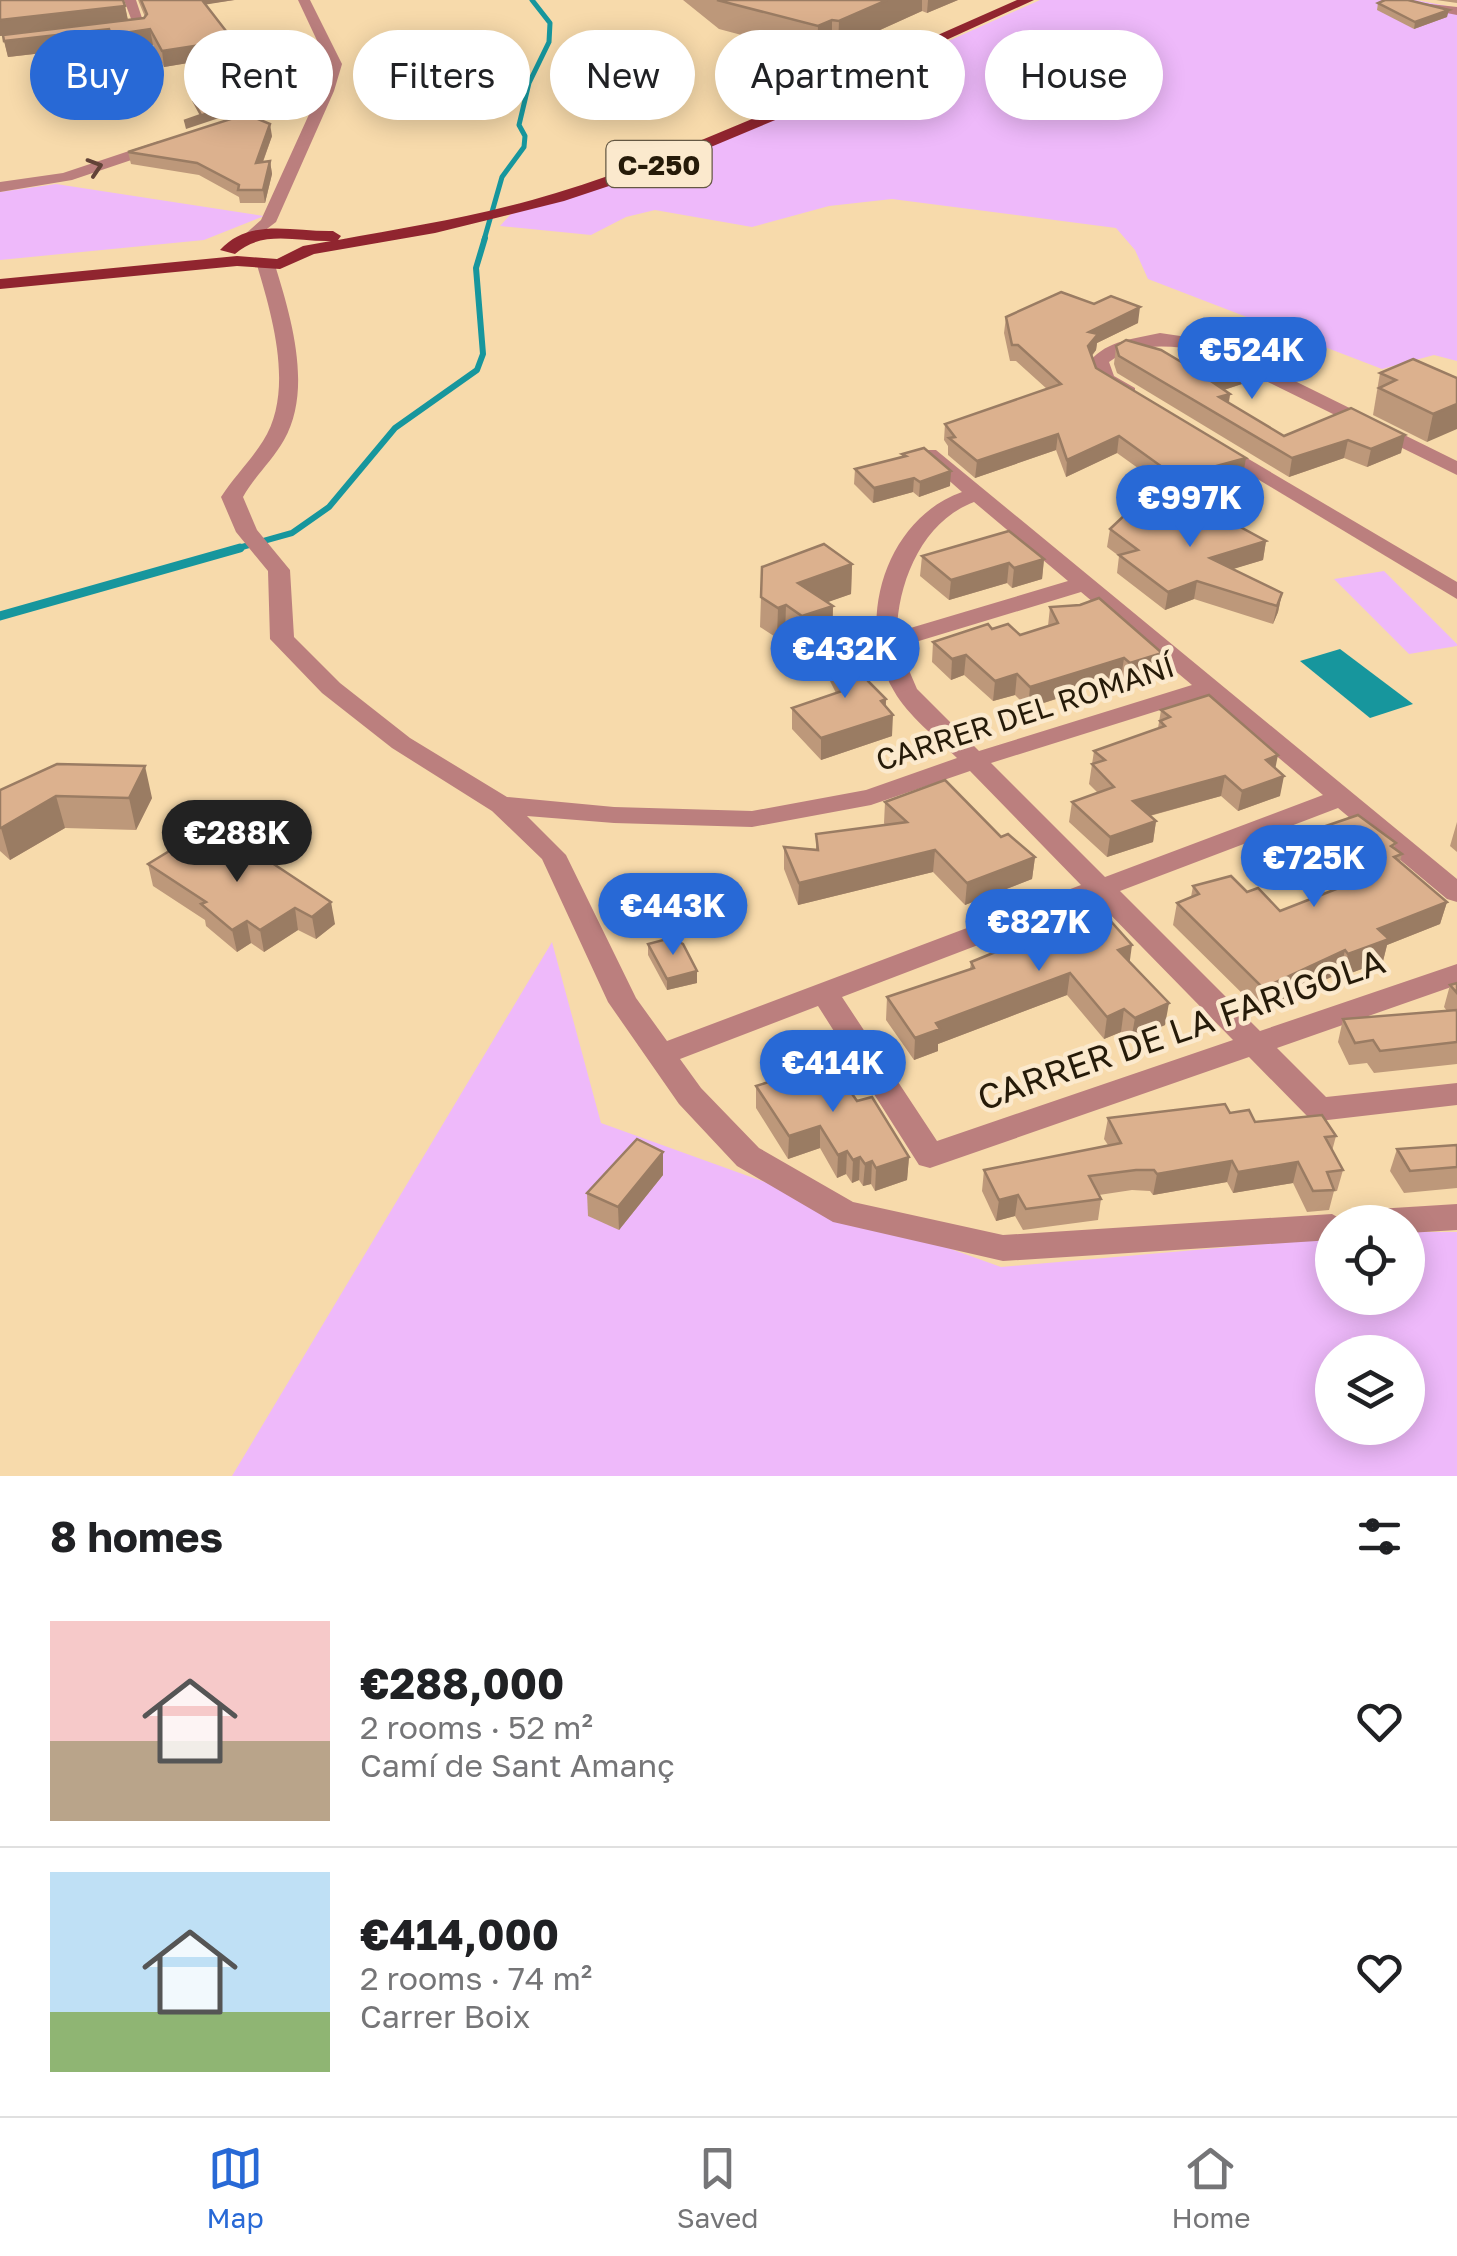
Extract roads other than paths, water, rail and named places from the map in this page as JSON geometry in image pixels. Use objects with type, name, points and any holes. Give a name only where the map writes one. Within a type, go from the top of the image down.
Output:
[{"type":"main road","name":"C-250","points":[[944,30],[1008,0]]},
{"type":"main road","name":"C-250","points":[[957,30],[1028,0]]},
{"type":"main road","name":"C-250","points":[[529,201],[671,150],[736,120]]},
{"type":"main road","name":"C-250","points":[[0,284],[233,255],[251,236],[272,227],[307,244],[433,224],[645,170],[763,120]]},
{"type":"main road","name":"C-250","points":[[0,276],[233,255],[266,265],[292,260],[307,244]]},
{"type":"street","points":[[120,30],[140,27],[130,0]]},
{"type":"street","points":[[304,0],[319,30]]},
{"type":"street","points":[[1400,0],[1457,12]]},
{"type":"street","points":[[196,134],[240,120]]},
{"type":"street","points":[[272,227],[316,120]]},
{"type":"street","points":[[0,187],[66,177],[178,140]]},
{"type":"street","points":[[266,265],[278,301],[288,354],[284,398],[276,437],[244,473],[232,497],[247,532],[279,570],[282,639],[331,688],[401,743],[501,806],[553,855],[623,1002],[690,1096],[748,1157],[845,1213],[1003,1248],[1315,1228]]},
{"type":"street","points":[[1139,399],[1105,378],[1099,361],[1114,349],[1160,339],[1206,344],[1362,418],[1457,469]]},
{"type":"street","points":[[1206,440],[1457,592]]},
{"type":"street","points":[[929,454],[1457,893]]},
{"type":"street","points":[[976,494],[948,506],[915,540],[896,576],[886,617],[887,643],[906,692],[1320,1109],[1457,1094]]},
{"type":"street","points":[[887,643],[1085,583]]},
{"type":"street","name":"CARRER DEL ROMANÍ","points":[[501,806],[752,819],[871,797],[1211,687]]},
{"type":"street","points":[[660,1056],[1342,796]]},
{"type":"street","name":"CARRER DE LA FARIGOLA","points":[[824,992],[930,1156],[1457,974]]},
{"type":"street","points":[[1425,1219],[1457,1217]]},
{"type":"water","points":[[1340,649],[1413,704],[1370,718],[1300,661]]},
{"type":"waterway","points":[[484,240],[502,177],[524,147],[525,136],[519,125],[529,83],[549,42],[550,23],[532,0]]},
{"type":"waterway","points":[[231,550],[292,533],[329,507],[395,428],[477,370],[483,354],[476,268],[485,238]]},
{"type":"waterway","points":[[0,616],[240,548]]}]
